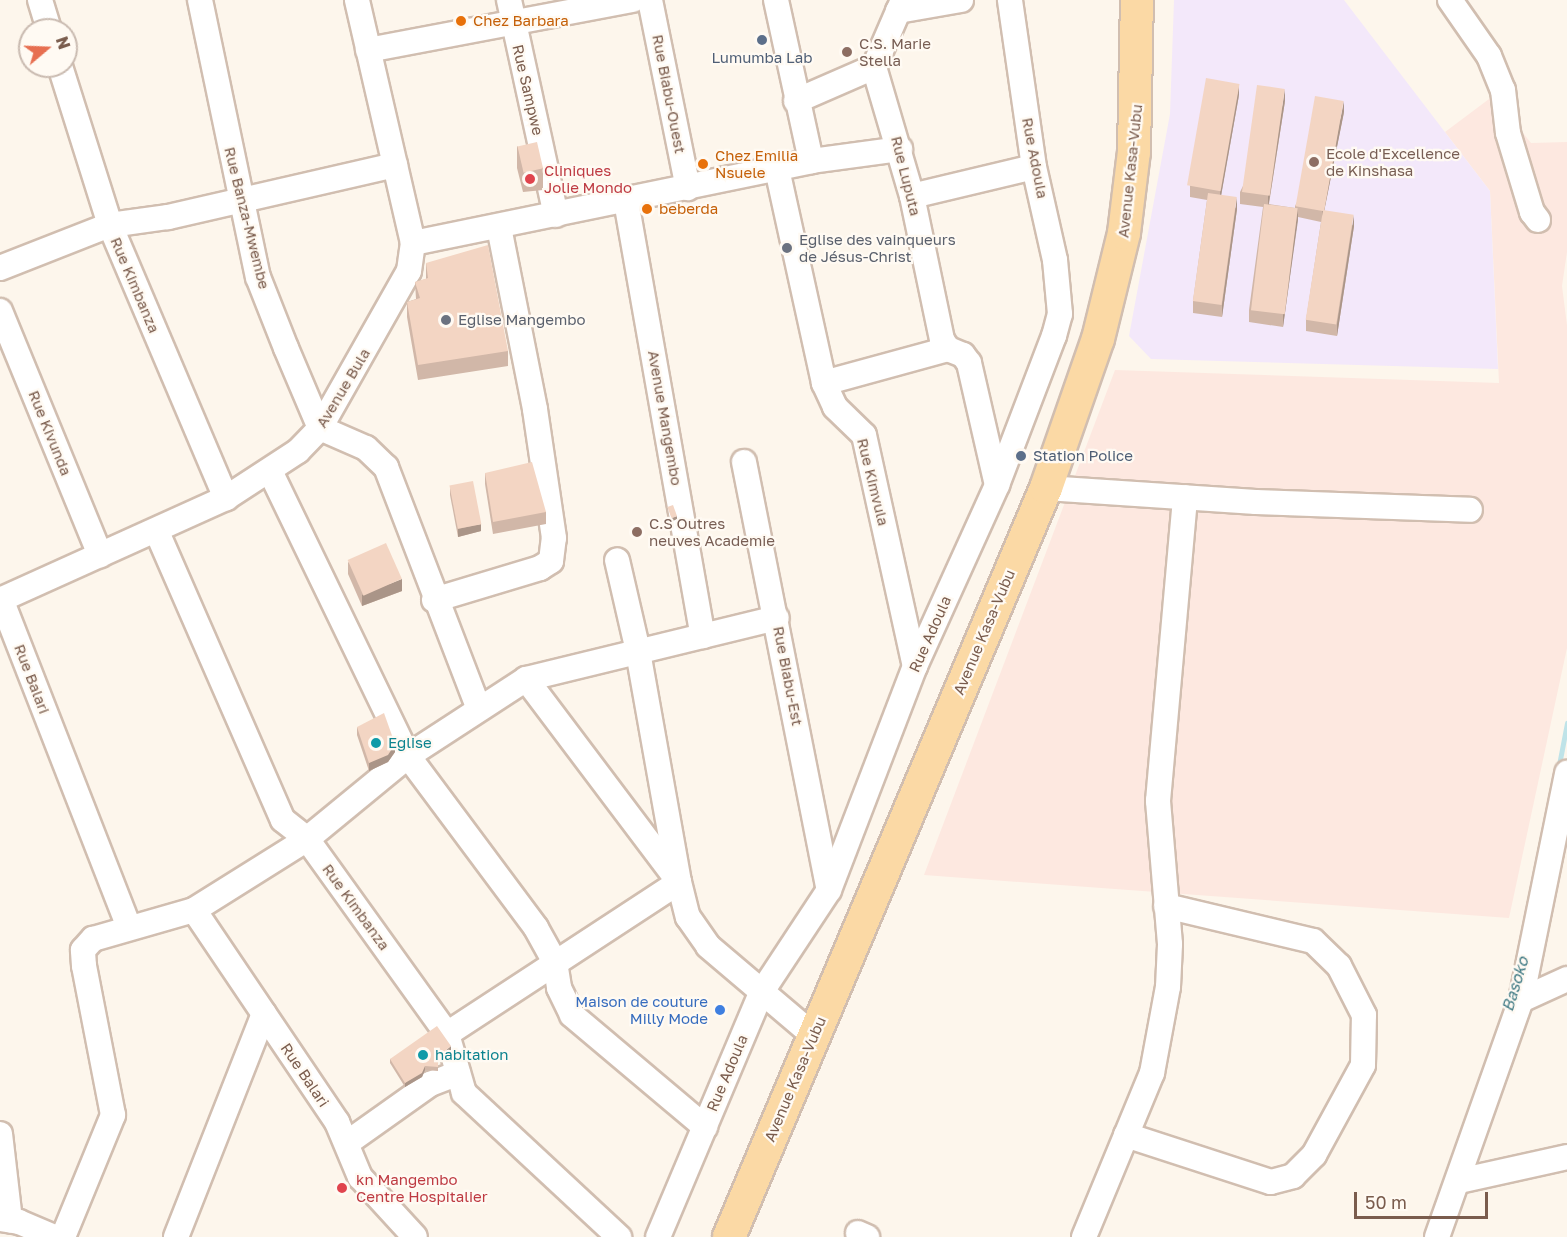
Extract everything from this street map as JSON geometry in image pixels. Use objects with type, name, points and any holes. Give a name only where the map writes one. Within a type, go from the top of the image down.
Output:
[{"type":"main road","name":"Avenue Kasa-Vubu","points":[[729,1237],[1046,488],[1098,339],[1124,233],[1137,111],[1137,0]]},
{"type":"street","points":[[40,0],[45,18]]},
{"type":"street","name":"Rue Banza-Mwembe","points":[[200,0],[240,201],[258,277],[320,428]]},
{"type":"street","name":"Avenue Bula","points":[[1,599],[157,532],[226,498],[270,471],[320,428],[409,271],[413,243],[357,0]]},
{"type":"street","points":[[368,50],[511,11],[632,0]]},
{"type":"street","name":"Rue Biabu-Ouest","points":[[650,0],[688,188]]},
{"type":"street","points":[[776,0],[796,101],[811,161]]},
{"type":"street","points":[[796,101],[874,67],[901,6],[961,0]]},
{"type":"street","name":"Rue Adoula","points":[[658,1237],[761,993],[829,890],[915,666],[997,485],[1060,314],[1055,260],[1034,167],[1010,0]]},
{"type":"street","points":[[1450,0],[1489,56],[1503,90],[1508,133],[1532,212],[1538,220]]},
{"type":"street","name":"Rue Sampwe","points":[[511,11],[556,215]]},
{"type":"street","name":"Rue Luputa","points":[[874,67],[900,148],[942,340],[948,349]]},
{"type":"street","name":"Rue Kimbanza","points":[[64,78],[110,225],[226,498]]},
{"type":"street","points":[[413,243],[777,170],[811,161],[900,148]]},
{"type":"street","points":[[0,268],[110,225],[240,201],[394,165]]},
{"type":"street","points":[[912,196],[1034,167]]},
{"type":"street","name":"Rue Kimvula","points":[[777,170],[824,383],[835,407],[864,435],[915,666]]},
{"type":"street","name":"Avenue Mangembo","points":[[626,201],[703,636]]},
{"type":"street","points":[[434,600],[540,568],[551,561],[554,538],[535,409],[499,226]]},
{"type":"street","name":"Rue Kivunda","points":[[0,311],[100,555]]},
{"type":"street","points":[[824,383],[948,349],[963,355],[969,363],[997,485]]},
{"type":"street","points":[[320,428],[366,448],[386,467],[434,600],[478,707]]},
{"type":"street","name":"Rue Biabu-Est","points":[[744,462],[777,618],[829,890]]},
{"type":"street","points":[[270,471],[408,756],[536,928],[555,962],[559,988],[572,1015],[705,1127]]},
{"type":"street","points":[[1046,488],[1470,510]]},
{"type":"street","points":[[1084,1237],[1152,1073],[1168,987],[1166,906],[1158,801],[1185,497]]},
{"type":"street","name":"Rue Kimbanza","points":[[157,532],[283,820],[307,839],[447,1034],[464,1093],[619,1237]]},
{"type":"street","points":[[616,560],[638,651],[679,882],[688,917],[708,946],[813,1035]]},
{"type":"street","name":"Rue Balari","points":[[1,599],[129,927]]},
{"type":"street","points":[[63,1237],[113,1114],[83,950],[93,939],[194,910],[307,839],[408,756],[478,707],[526,679],[777,618]]},
{"type":"street","points":[[526,679],[679,882]]},
{"type":"street","points":[[1437,1237],[1459,1181],[1521,1000],[1559,846],[1567,773]]},
{"type":"street","points":[[447,1034],[679,882]]},
{"type":"street","points":[[1126,1135],[1271,1182],[1293,1176],[1314,1155],[1362,1065],[1364,1015],[1339,966],[1313,941],[1166,906]]},
{"type":"street","name":"Rue Balari","points":[[194,910],[337,1122],[360,1177],[404,1233]]},
{"type":"street","points":[[1521,1000],[1567,979]]},
{"type":"street","points":[[176,1237],[264,1014]]},
{"type":"street","points":[[347,1143],[430,1084],[458,1073]]},
{"type":"street","points":[[0,1134],[5,1220],[55,1237]]},
{"type":"street","points":[[1459,1181],[1567,1157]]},
{"type":"shaded area","name":"Ecole d'Excellence de Kinshasa","points":[[1174,0],[1344,0],[1490,191],[1498,369],[1151,359],[1129,336],[1170,114]]},
{"type":"shaded area","points":[[1493,96],[1531,143],[1567,142],[1567,252],[1562,286],[1567,325],[1567,648],[1509,918],[924,875],[1115,370],[1499,383],[1490,191],[1445,132]]},
{"type":"building","points":[[1206,78],[1239,84],[1221,191],[1187,185]]},
{"type":"building","points":[[1257,85],[1285,89],[1270,196],[1242,192]]},
{"type":"building","points":[[1315,96],[1344,101],[1324,211],[1296,206]]},
{"type":"building","points":[[537,142],[543,168],[524,173],[518,146]]},
{"type":"building","points":[[1208,193],[1237,197],[1222,305],[1193,301]]},
{"type":"building","points":[[1264,204],[1298,208],[1285,314],[1251,310]]},
{"type":"building","points":[[1323,210],[1354,215],[1336,324],[1306,320]]},
{"type":"building","points":[[488,245],[508,351],[418,365],[407,302],[420,298],[415,282],[428,278],[426,263]]},
{"type":"building","points":[[532,462],[546,512],[493,522],[485,473]]},
{"type":"building","points":[[473,481],[481,524],[458,529],[449,486]]},
{"type":"building","points":[[673,505],[677,516],[671,518],[667,507]]},
{"type":"building","points":[[386,543],[402,579],[363,596],[348,560]]},
{"type":"building","name":"Eglise","points":[[384,713],[395,744],[388,755],[369,763],[357,727]]},
{"type":"building","name":"habitation","points":[[437,1026],[451,1046],[438,1057],[438,1067],[425,1066],[422,1073],[405,1083],[390,1059]]},
{"type":"waterway","name":"Basoko","points":[[1558,770],[1567,723]]},
{"type":"place","name":"Chez Barbara","points":[[461,21]]},
{"type":"place","name":"Lumumba Lab","points":[[762,40]]},
{"type":"place","name":"C.S. Marie Stella","points":[[847,52]]},
{"type":"place","name":"Ecole d'Excellence de Kinshasa","points":[[1314,162]]},
{"type":"place","name":"Chez Emilia Nsuele","points":[[703,164]]},
{"type":"place","name":"Cliniques Jolie Mondo","points":[[530,179]]},
{"type":"place","name":"beberda","points":[[647,209]]},
{"type":"place","name":"Eglise des vainqueurs de Jésus-Christ","points":[[787,248]]},
{"type":"place","name":"Eglise Mangembo","points":[[446,320]]},
{"type":"place","name":"Station Police","points":[[1021,456]]},
{"type":"place","name":"C.S Outres neuves Academie","points":[[637,532]]},
{"type":"place","name":"Eglise","points":[[376,743]]},
{"type":"place","name":"Maison de couture Milly Mode","points":[[720,1010]]},
{"type":"place","name":"habitation","points":[[423,1055]]},
{"type":"place","name":"kn Mangembo Centre Hospitalier","points":[[342,1188]]}]
